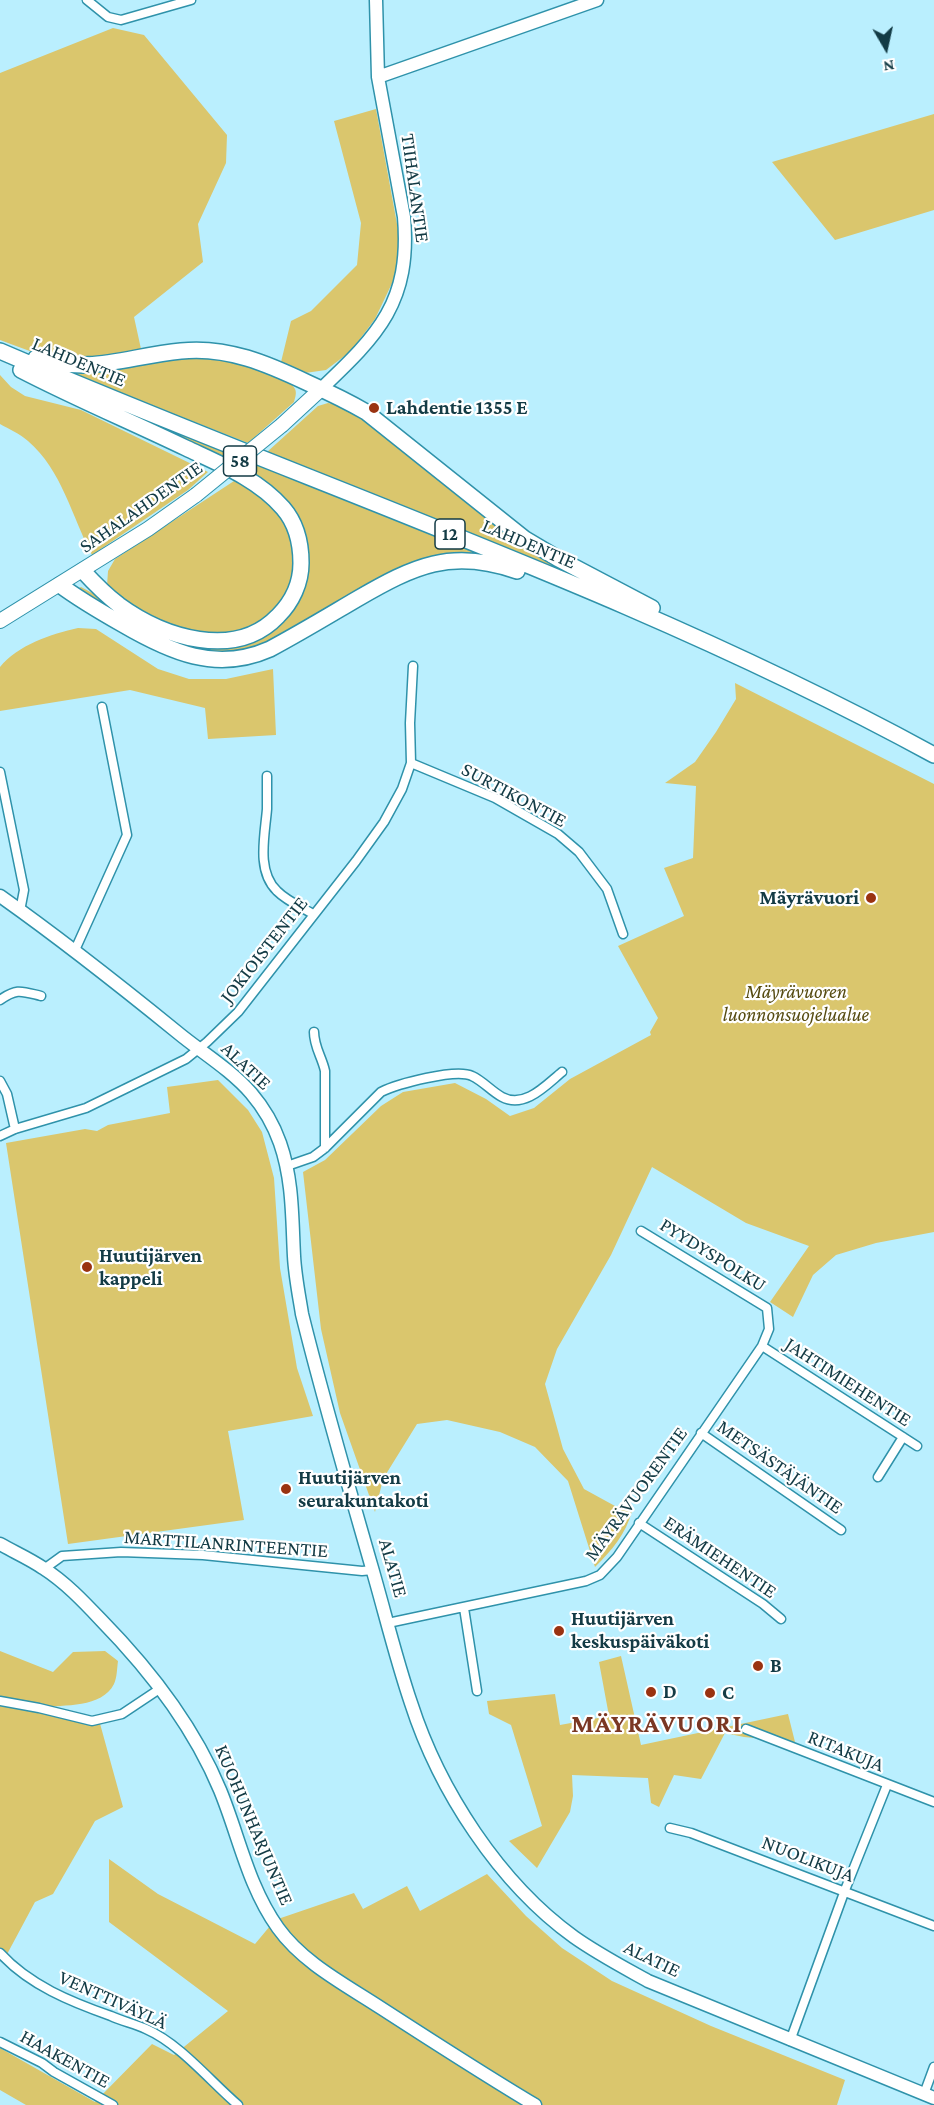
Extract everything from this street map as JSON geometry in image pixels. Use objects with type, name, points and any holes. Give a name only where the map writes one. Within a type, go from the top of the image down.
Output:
[{"type":"highway","points":[[0,344],[49,362],[77,366],[122,362],[182,351],[228,352],[261,361],[345,400],[386,427],[525,539],[733,653]]},
{"type":"highway","name":"LAHDENTIE","points":[[0,351],[115,400],[365,499],[733,653],[834,702],[934,755]]},
{"type":"highway","points":[[0,359],[220,464],[253,483],[289,516],[300,548],[301,570],[298,582],[290,602],[283,611],[274,620],[251,634],[223,641],[186,638],[137,616],[103,593],[83,571]]},
{"type":"highway","points":[[60,585],[80,600],[147,639],[180,653],[211,660],[233,659],[260,653],[404,573],[425,565],[452,561],[473,561],[509,568],[658,621]]},
{"type":"main road","name":"SAHALAHDENTIE","points":[[0,621],[83,571],[196,495],[282,425],[321,389]]},
{"type":"street","points":[[87,0],[108,17],[121,20],[191,0]]},
{"type":"street","name":"TIIHALANTIE","points":[[321,389],[350,362],[381,326],[404,271],[404,217],[378,77],[376,0]]},
{"type":"street","points":[[378,77],[597,0]]},
{"type":"street","name":"JOKIOISTENTIE","points":[[0,1136],[15,1129],[86,1108],[186,1059],[238,1012],[384,822],[402,789],[411,763],[410,723],[413,666]]},
{"type":"street","points":[[75,950],[127,835],[102,707]]},
{"type":"street","name":"SURTIKONTIE","points":[[411,763],[495,798],[558,834],[579,852],[607,889],[623,934]]},
{"type":"street","points":[[0,772],[24,890],[20,911]]},
{"type":"street","points":[[267,776],[267,809],[263,839],[267,874],[276,890],[313,914]]},
{"type":"street","name":"ALATIE","points":[[0,896],[75,950],[225,1068],[251,1093],[269,1119],[280,1141],[288,1166],[294,1258],[302,1314],[404,1682],[424,1739],[452,1796],[493,1857],[513,1882],[573,1936],[604,1957],[648,1981],[929,2096]]},
{"type":"street","points":[[0,1000],[18,990],[41,996]]},
{"type":"street","points":[[314,1032],[314,1044],[326,1071],[325,1148]]},
{"type":"street","points":[[288,1166],[313,1156],[325,1148],[381,1092],[393,1086],[452,1073],[470,1075],[504,1098],[518,1101],[534,1096],[562,1072]]},
{"type":"street","points":[[0,1081],[7,1094],[15,1129]]},
{"type":"street","name":"PYYDYSPOLKU","points":[[641,1231],[767,1308]]},
{"type":"street","name":"MÄYRÄVUORENTIE","points":[[388,1623],[586,1581],[600,1575],[617,1557],[762,1346],[769,1329],[767,1308]]},
{"type":"street","name":"JAHTIMIEHENTIE","points":[[762,1346],[916,1446]]},
{"type":"street","name":"METSÄSTÄJÄNTIE","points":[[701,1432],[841,1530]]},
{"type":"street","points":[[878,1477],[903,1437]]},
{"type":"street","name":"ERÄMIEHENTIE","points":[[639,1523],[763,1604],[781,1619]]},
{"type":"street","name":"KUOHUNHARJUNTIE","points":[[0,1544],[44,1569],[78,1596],[113,1632],[161,1688],[204,1754],[260,1899],[279,1929],[298,1950],[337,1980],[535,2105]]},
{"type":"street","name":"MARTTILANRINTEENTIE","points":[[44,1569],[62,1556],[121,1552],[203,1555],[362,1571],[373,1570]]},
{"type":"street","points":[[464,1608],[477,1691]]},
{"type":"street","points":[[0,1701],[92,1720],[122,1714],[161,1688]]},
{"type":"street","name":"RITAKUJA","points":[[746,1729],[934,1802]]},
{"type":"street","points":[[790,2040],[845,1890],[887,1785]]},
{"type":"street","name":"NUOLIKUJA","points":[[670,1828],[691,1833],[845,1890],[934,1926]]},
{"type":"street","name":"VENTTIVÄYLÄ","points":[[0,1953],[24,1975],[46,1989],[146,2029],[168,2041],[238,2105]]},
{"type":"street","name":"HAAKENTIE","points":[[0,2042],[42,2063],[113,2105]]},
{"type":"street","points":[[929,2096],[934,2067]]},
{"type":"green space","points":[[113,28],[144,35],[227,135],[226,163],[198,224],[203,262],[134,317],[141,349],[89,359],[53,358],[0,340],[0,73]]},
{"type":"green space","points":[[376,109],[399,235],[395,277],[375,319],[351,351],[326,370],[305,373],[281,362],[291,321],[311,311],[357,265],[361,223],[334,121]]},
{"type":"green space","points":[[934,114],[934,210],[835,240],[772,162]]},
{"type":"green space","points":[[197,357],[239,363],[280,377],[295,389],[294,402],[248,443],[64,371],[102,370]]},
{"type":"green space","points":[[0,375],[11,387],[25,396],[81,410],[208,472],[188,490],[92,555],[50,466],[28,441],[0,424]]},
{"type":"green space","points":[[328,403],[342,406],[380,430],[605,590],[267,452],[318,406]]},
{"type":"green space","points":[[142,418],[481,555],[451,557],[259,649],[212,655],[149,634],[77,589],[81,587],[224,645],[294,604],[293,514],[140,420]]},
{"type":"green space","points":[[234,481],[268,501],[284,519],[292,538],[294,572],[292,583],[283,602],[262,622],[237,633],[217,635],[196,633],[176,628],[138,610],[107,586],[108,571],[115,559]]},
{"type":"green space","points":[[78,628],[96,629],[158,669],[189,679],[226,679],[273,669],[276,735],[208,739],[205,708],[130,690],[0,711],[0,667],[7,659],[46,637]]},
{"type":"green space","name":"Mäyrävuoren luonnonsuojelualue","points":[[735,683],[934,784],[934,1232],[876,1243],[836,1255],[813,1275],[793,1317],[770,1302],[809,1246],[746,1223],[652,1167],[611,1255],[557,1349],[545,1384],[563,1449],[584,1489],[615,1506],[632,1511],[626,1527],[613,1548],[595,1567],[568,1481],[535,1447],[500,1432],[447,1420],[417,1424],[383,1479],[375,1512],[340,1413],[321,1329],[303,1172],[325,1160],[381,1106],[403,1092],[455,1083],[486,1099],[510,1116],[534,1108],[570,1079],[651,1035],[650,1032],[658,1018],[618,946],[684,916],[664,868],[693,858],[696,786],[665,783],[695,762],[716,732],[736,699]]},
{"type":"green space","points":[[218,1080],[248,1110],[262,1132],[274,1178],[280,1268],[297,1368],[313,1416],[228,1431],[244,1520],[68,1544],[6,1143],[85,1129],[97,1131],[108,1125],[170,1113],[167,1087]]},
{"type":"green space","points":[[0,1651],[53,1672],[73,1652],[105,1651],[118,1661],[114,1684],[101,1697],[82,1704],[41,1707],[99,1720],[123,1807],[95,1821],[53,1894],[35,1902],[5,1958],[0,1953]]},
{"type":"green space","points":[[621,1656],[641,1745],[788,1714],[795,1742],[725,1733],[701,1779],[674,1775],[659,1807],[651,1803],[648,1778],[572,1775],[573,1796],[570,1812],[537,1868],[509,1841],[542,1826],[511,1725],[489,1714],[487,1701],[555,1694],[560,1725],[609,1716],[599,1662]]},
{"type":"green space","points":[[109,1859],[158,1894],[255,1944],[275,1920],[354,1893],[363,1909],[407,1886],[420,1911],[487,1874],[526,1916],[562,1948],[612,1981],[711,2026],[845,2080],[837,2105],[26,2105],[0,2090],[0,2048],[95,2102],[152,2044],[174,2055],[228,2011],[109,1922]]},
{"type":"place","name":"Lahdentie 1355 E","points":[[374,408]]},
{"type":"place","name":"Mäyrävuori","points":[[871,898]]},
{"type":"place","name":"Huutijärven kappeli","points":[[87,1267]]},
{"type":"place","name":"Huutijärven seurakuntakoti","points":[[286,1489]]},
{"type":"place","name":"Huutijärven keskuspäiväkoti","points":[[559,1631]]},
{"type":"place","name":"B","points":[[758,1666]]},
{"type":"place","name":"D","points":[[651,1692]]},
{"type":"place","name":"C","points":[[710,1693]]},
{"type":"district","name":"MÄYRÄVUORI","points":[[657,1724]]}]
